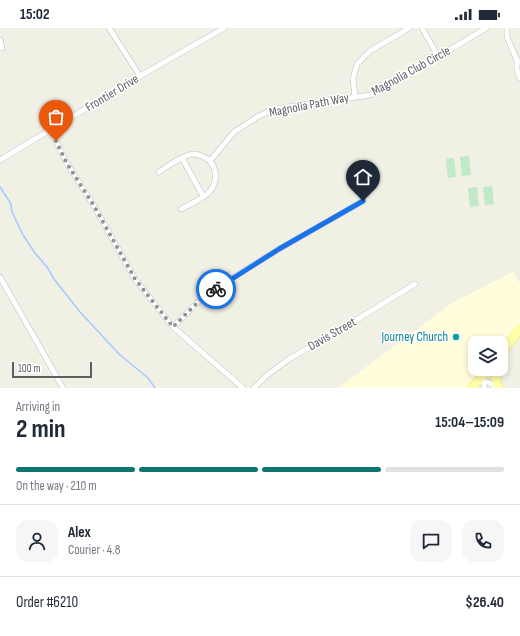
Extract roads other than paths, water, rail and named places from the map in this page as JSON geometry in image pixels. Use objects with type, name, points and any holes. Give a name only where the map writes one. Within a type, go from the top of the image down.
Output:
[{"type":"main road","points":[[508,344],[520,329]]},
{"type":"main road","points":[[472,388],[482,380],[484,376]]},
{"type":"main road","points":[[496,376],[498,388]]},
{"type":"street","points":[[109,28],[140,76]]},
{"type":"street","name":"Frontier Drive","points":[[0,160],[140,76],[224,28]]},
{"type":"street","name":"Magnolia Club Circle","points":[[409,28],[370,50],[357,64],[353,79],[355,97],[370,95],[398,81],[486,28]]},
{"type":"street","points":[[422,28],[438,56]]},
{"type":"street","points":[[507,28],[507,37],[519,61],[517,70],[520,78]]},
{"type":"street","points":[[0,40],[2,48]]},
{"type":"street","name":"Magnolia Path Way","points":[[210,161],[234,132],[257,117],[272,110],[355,97]]},
{"type":"street","points":[[51,130],[66,162],[94,206],[135,279],[173,327],[242,388]]},
{"type":"street","points":[[159,172],[182,158],[196,154],[207,159],[213,165],[216,175],[210,192],[182,209]]},
{"type":"street","points":[[182,158],[203,196]]},
{"type":"street","points":[[173,327],[202,298],[226,282],[279,249],[363,201]]},
{"type":"street","points":[[0,277],[63,388]]},
{"type":"street","name":"Davis Street","points":[[254,388],[266,376],[289,359],[415,284]]},
{"type":"street","points":[[482,380],[485,388]]},
{"type":"street","points":[[482,380],[498,388]]},
{"type":"waterway","points":[[0,187],[11,204],[12,212],[23,235],[54,279],[80,312],[119,354],[148,378],[155,388]]},
{"type":"place","name":"Journey Church","points":[[456,337]]}]
